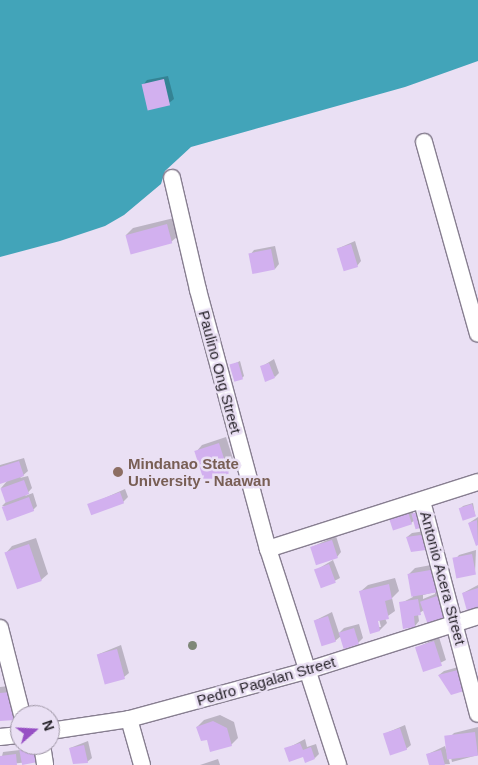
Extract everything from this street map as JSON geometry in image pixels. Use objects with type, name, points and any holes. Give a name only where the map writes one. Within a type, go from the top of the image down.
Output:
[{"type":"street","points":[[424,142],[478,334]]},
{"type":"street","name":"Paulino Ong Street","points":[[172,178],[198,290],[268,548],[309,670],[338,765]]},
{"type":"street","points":[[268,548],[478,482]]},
{"type":"street","name":"Antonio Acera Street","points":[[422,501],[478,714]]},
{"type":"street","name":"Pedro Pagalan Street","points":[[60,729],[129,719],[309,670],[478,616]]},
{"type":"street","points":[[0,628],[19,705]]},
{"type":"street","points":[[129,719],[142,765]]},
{"type":"water","points":[[0,0],[478,0],[478,61],[405,87],[191,147],[165,171],[161,184],[124,215],[105,226],[60,241],[0,257]]},
{"type":"building","points":[[164,79],[170,105],[148,110],[142,84]]},
{"type":"building","points":[[167,224],[172,243],[131,254],[125,235]]},
{"type":"building","points":[[351,244],[358,267],[344,271],[337,248]]},
{"type":"building","points":[[271,249],[275,270],[252,274],[248,253]]},
{"type":"building","points":[[238,362],[243,379],[234,382],[229,364]]},
{"type":"building","points":[[269,363],[275,378],[265,382],[260,366]]},
{"type":"building","points":[[219,443],[229,473],[204,481],[194,451]]},
{"type":"building","points":[[19,461],[24,476],[0,484],[0,467]]},
{"type":"building","points":[[24,480],[29,494],[6,503],[1,489]]},
{"type":"building","points":[[120,492],[124,503],[91,515],[87,504]]},
{"type":"building","points":[[29,497],[34,511],[7,521],[2,507]]},
{"type":"building","points":[[472,504],[476,516],[463,521],[459,508]]},
{"type":"building","points":[[422,511],[426,526],[416,529],[411,514]]},
{"type":"building","points":[[408,512],[412,524],[393,531],[389,518]]},
{"type":"building","points":[[477,520],[478,545],[476,546],[468,523]]},
{"type":"building","points":[[428,534],[433,549],[411,552],[406,537]]},
{"type":"building","points":[[332,540],[338,558],[316,565],[310,547]]},
{"type":"building","points":[[29,544],[42,581],[17,589],[4,552]]},
{"type":"building","points":[[472,554],[476,575],[456,578],[452,558]]},
{"type":"building","points":[[329,564],[336,583],[321,588],[314,569]]},
{"type":"building","points":[[436,569],[440,592],[411,597],[407,574]]},
{"type":"building","points":[[389,584],[392,599],[385,601],[389,619],[378,621],[380,631],[370,634],[359,591]]},
{"type":"building","points":[[478,588],[478,608],[467,611],[462,593]]},
{"type":"building","points":[[437,596],[445,619],[428,625],[420,602]]},
{"type":"building","points":[[418,599],[421,615],[414,616],[415,627],[403,629],[399,602]]},
{"type":"building","points":[[328,616],[336,642],[322,646],[314,620]]},
{"type":"building","points":[[354,628],[359,644],[344,649],[339,633]]},
{"type":"building","points":[[434,641],[442,666],[423,672],[415,647]]},
{"type":"building","points":[[117,649],[125,679],[105,684],[97,654]]},
{"type":"building","points":[[458,670],[464,691],[451,695],[438,675]]},
{"type":"building","points":[[11,692],[13,705],[10,705],[10,720],[0,721],[0,693]]},
{"type":"building","points":[[213,721],[227,728],[232,746],[210,752],[207,740],[201,741],[196,727]]},
{"type":"building","points":[[400,728],[407,750],[390,755],[383,734]]},
{"type":"building","points":[[475,732],[478,756],[447,760],[444,736]]},
{"type":"building","points":[[300,743],[303,750],[311,747],[315,759],[305,763],[303,757],[289,762],[284,748]]},
{"type":"building","points":[[84,745],[88,763],[73,764],[69,748]]},
{"type":"building","points":[[441,750],[445,765],[429,765],[426,754]]},
{"type":"building","points":[[16,755],[17,765],[0,765],[0,756]]},
{"type":"building","points":[[20,755],[38,755],[39,762],[22,765]]},
{"type":"place","name":"Mindanao State University - Naawan","points":[[118,472]]}]
